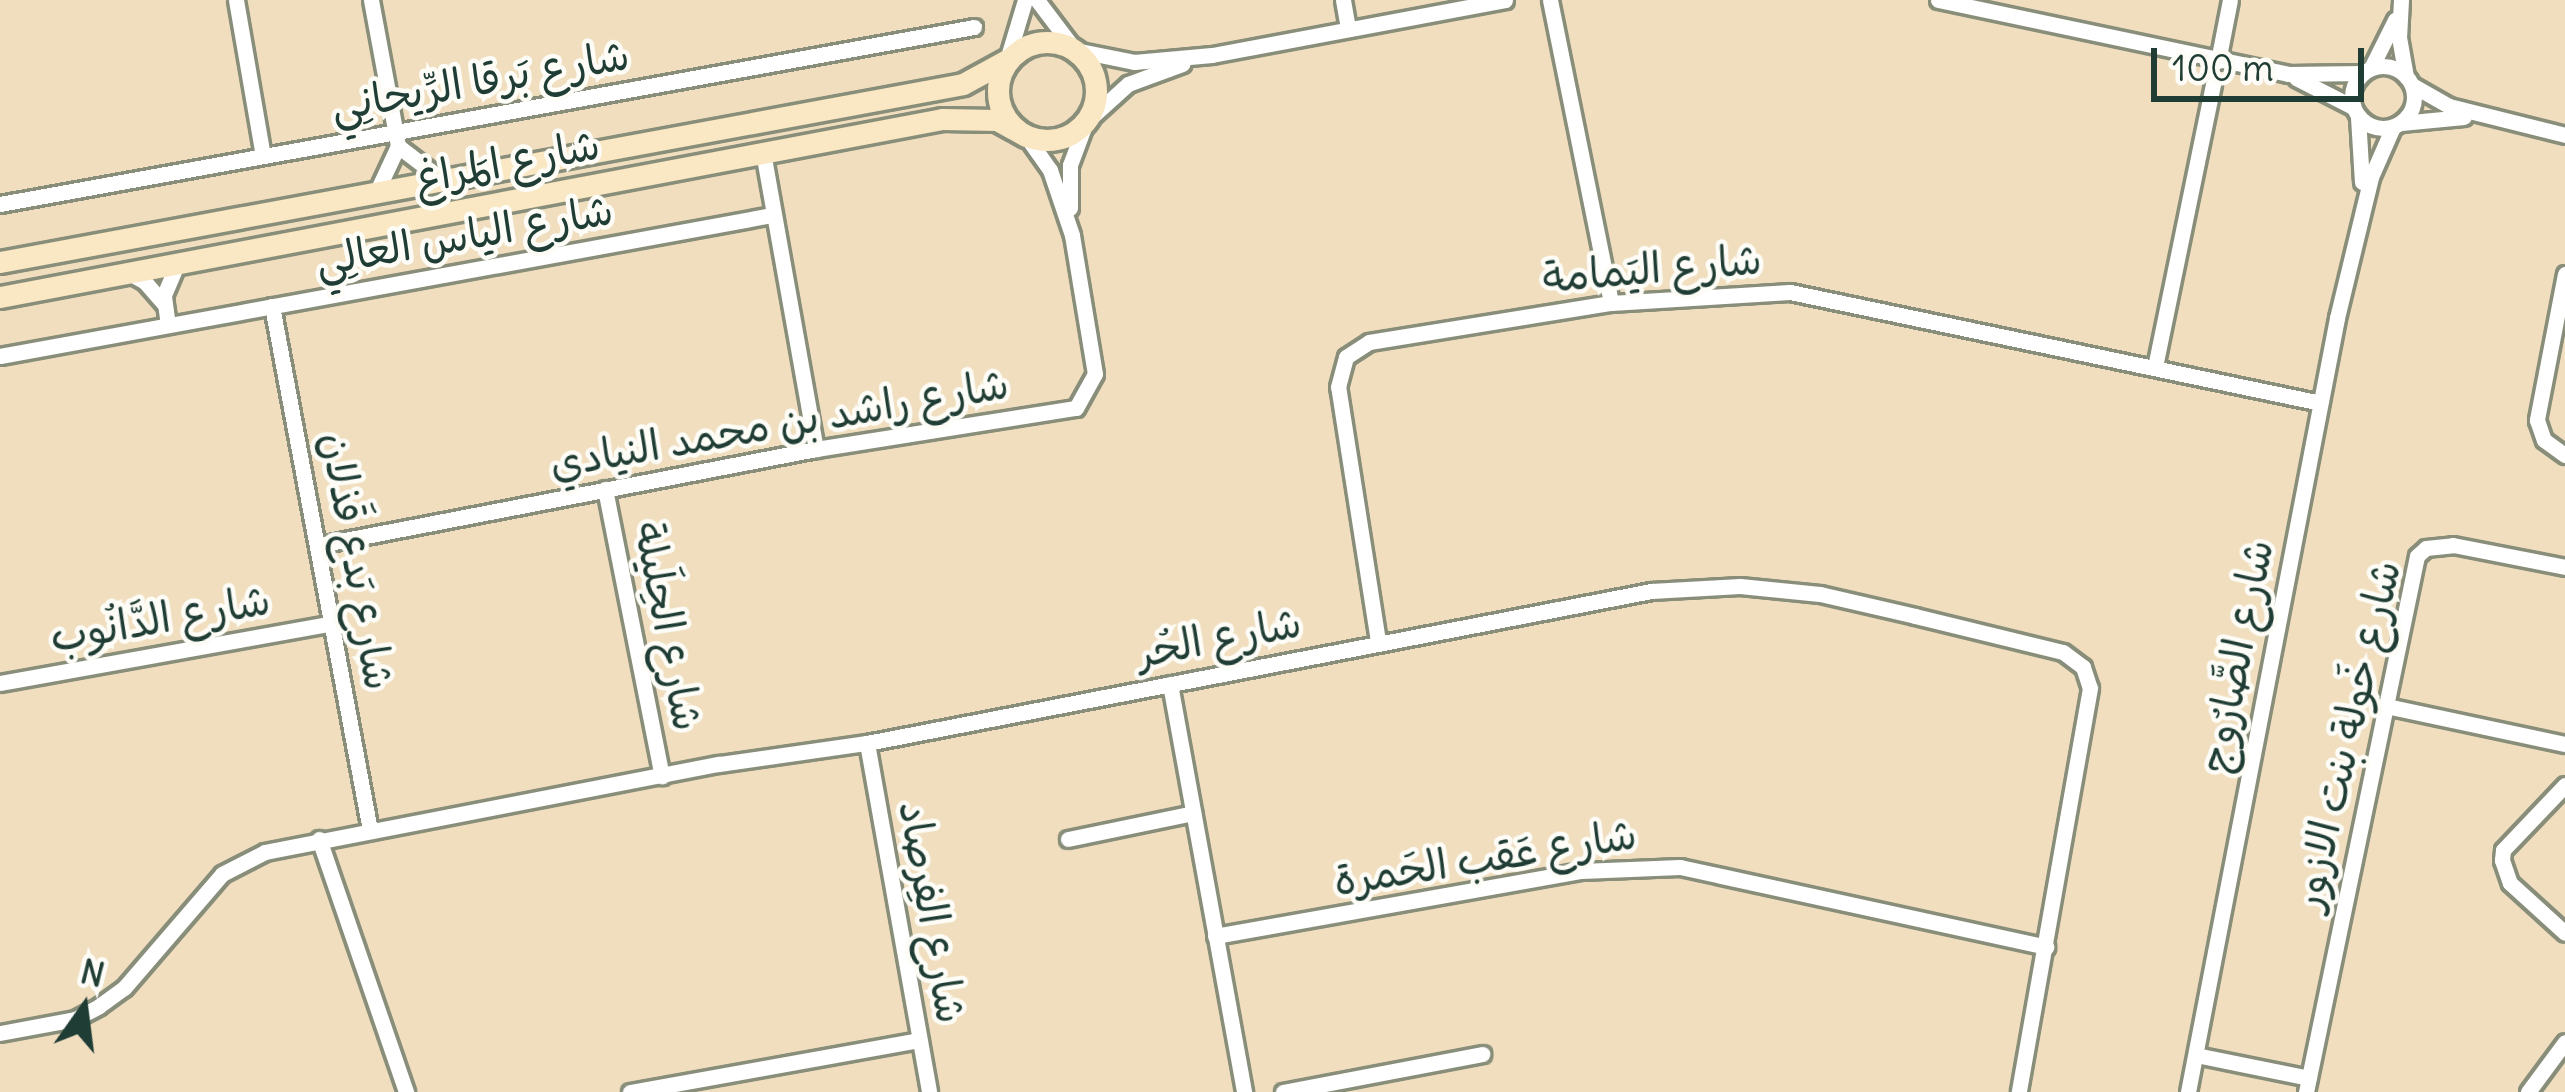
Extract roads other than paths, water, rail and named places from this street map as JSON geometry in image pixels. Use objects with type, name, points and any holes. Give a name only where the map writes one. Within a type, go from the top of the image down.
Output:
[{"type":"street","points":[[236,0],[263,156]]},
{"type":"street","points":[[371,0],[397,139],[376,193]]},
{"type":"street","points":[[1024,0],[997,94],[1001,111],[1025,136],[1047,141],[1069,136],[1128,84],[1212,55]]},
{"type":"street","points":[[1037,0],[1096,83],[1095,104],[1086,122]]},
{"type":"street","points":[[1343,0],[1348,28]]},
{"type":"street","points":[[1007,60],[1039,42],[1134,62],[1212,55],[1505,0]]},
{"type":"street","points":[[1550,0],[1611,303]]},
{"type":"street","points":[[1938,0],[2288,74],[2390,66],[2449,106],[2565,135]]},
{"type":"street","points":[[2218,61],[2230,0]]},
{"type":"street","points":[[2355,111],[2353,88],[2400,6]]},
{"type":"street","points":[[2397,125],[2414,106],[2400,6]]},
{"type":"street","name":"شارع بَرقا الرِّيحانِي","points":[[0,204],[263,156],[397,139],[974,27]]},
{"type":"street","name":"شارع المَراغ","points":[[0,262],[963,85],[1007,60]]},
{"type":"street","points":[[2288,74],[2355,111],[2373,127],[2431,116],[2486,118]]},
{"type":"street","points":[[2155,367],[2213,84]]},
{"type":"street","name":"شارع الصَّارُوج","points":[[2188,1092],[2356,233],[2365,162],[2355,111]]},
{"type":"street","name":"شارع المَراغ","points":[[0,297],[942,119],[997,120],[1025,136]]},
{"type":"street","name":"شارع راشد بن محمد النيادي","points":[[319,545],[817,449],[1076,407],[1096,374],[1072,235],[1070,165],[1086,122]]},
{"type":"street","name":"شارع الصَّارُوج","points":[[2356,233],[2378,157],[2397,125]]},
{"type":"street","name":"شارع راشد بن محمد النيادي","points":[[1025,136],[1050,170],[1072,235]]},
{"type":"street","points":[[397,139],[441,179]]},
{"type":"street","points":[[763,152],[817,449]]},
{"type":"street","name":"شارع الياس العالِي","points":[[0,356],[772,214]]},
{"type":"street","points":[[163,303],[177,264]]},
{"type":"street","points":[[129,273],[152,288],[163,303],[167,325]]},
{"type":"street","points":[[2565,274],[2537,420],[2544,440],[2565,454]]},
{"type":"street","name":"شارع اليَمامة","points":[[1378,641],[1338,387],[1346,357],[1369,342],[1611,303],[1790,292],[2321,404]]},
{"type":"street","name":"شارع بَدع قَذلان","points":[[272,306],[370,830]]},
{"type":"street","name":"شارع الحِلَيلة","points":[[605,489],[662,776]]},
{"type":"street","name":"شارع خَولة بنت الازور","points":[[2196,1055],[2308,1085],[2413,570],[2426,548],[2453,544],[2565,567]]},
{"type":"street","name":"شارع الحُر","points":[[0,1033],[75,1019],[99,1006],[124,988],[222,874],[265,852],[662,776],[867,743],[1651,591],[1740,586],[1820,593],[2074,658],[2090,688],[2019,1092]]},
{"type":"street","name":"شارع الدَّانُوب","points":[[0,683],[333,623]]},
{"type":"street","points":[[1170,684],[1244,1092]]},
{"type":"street","points":[[2386,706],[2565,743]]},
{"type":"street","name":"شارع الفِرصاد","points":[[867,743],[929,1092]]},
{"type":"street","points":[[2565,785],[2503,850],[2502,860],[2510,884],[2565,933]]},
{"type":"street","points":[[1068,839],[1193,813]]},
{"type":"street","points":[[319,839],[406,1092]]},
{"type":"street","name":"شارع عَقب الحَمرة","points":[[1215,936],[1581,871],[1646,866],[1712,872],[2046,947]]},
{"type":"street","points":[[630,1092],[919,1040]]},
{"type":"street","points":[[2528,1092],[2565,1042]]},
{"type":"street","points":[[1282,1092],[1482,1054]]}]
